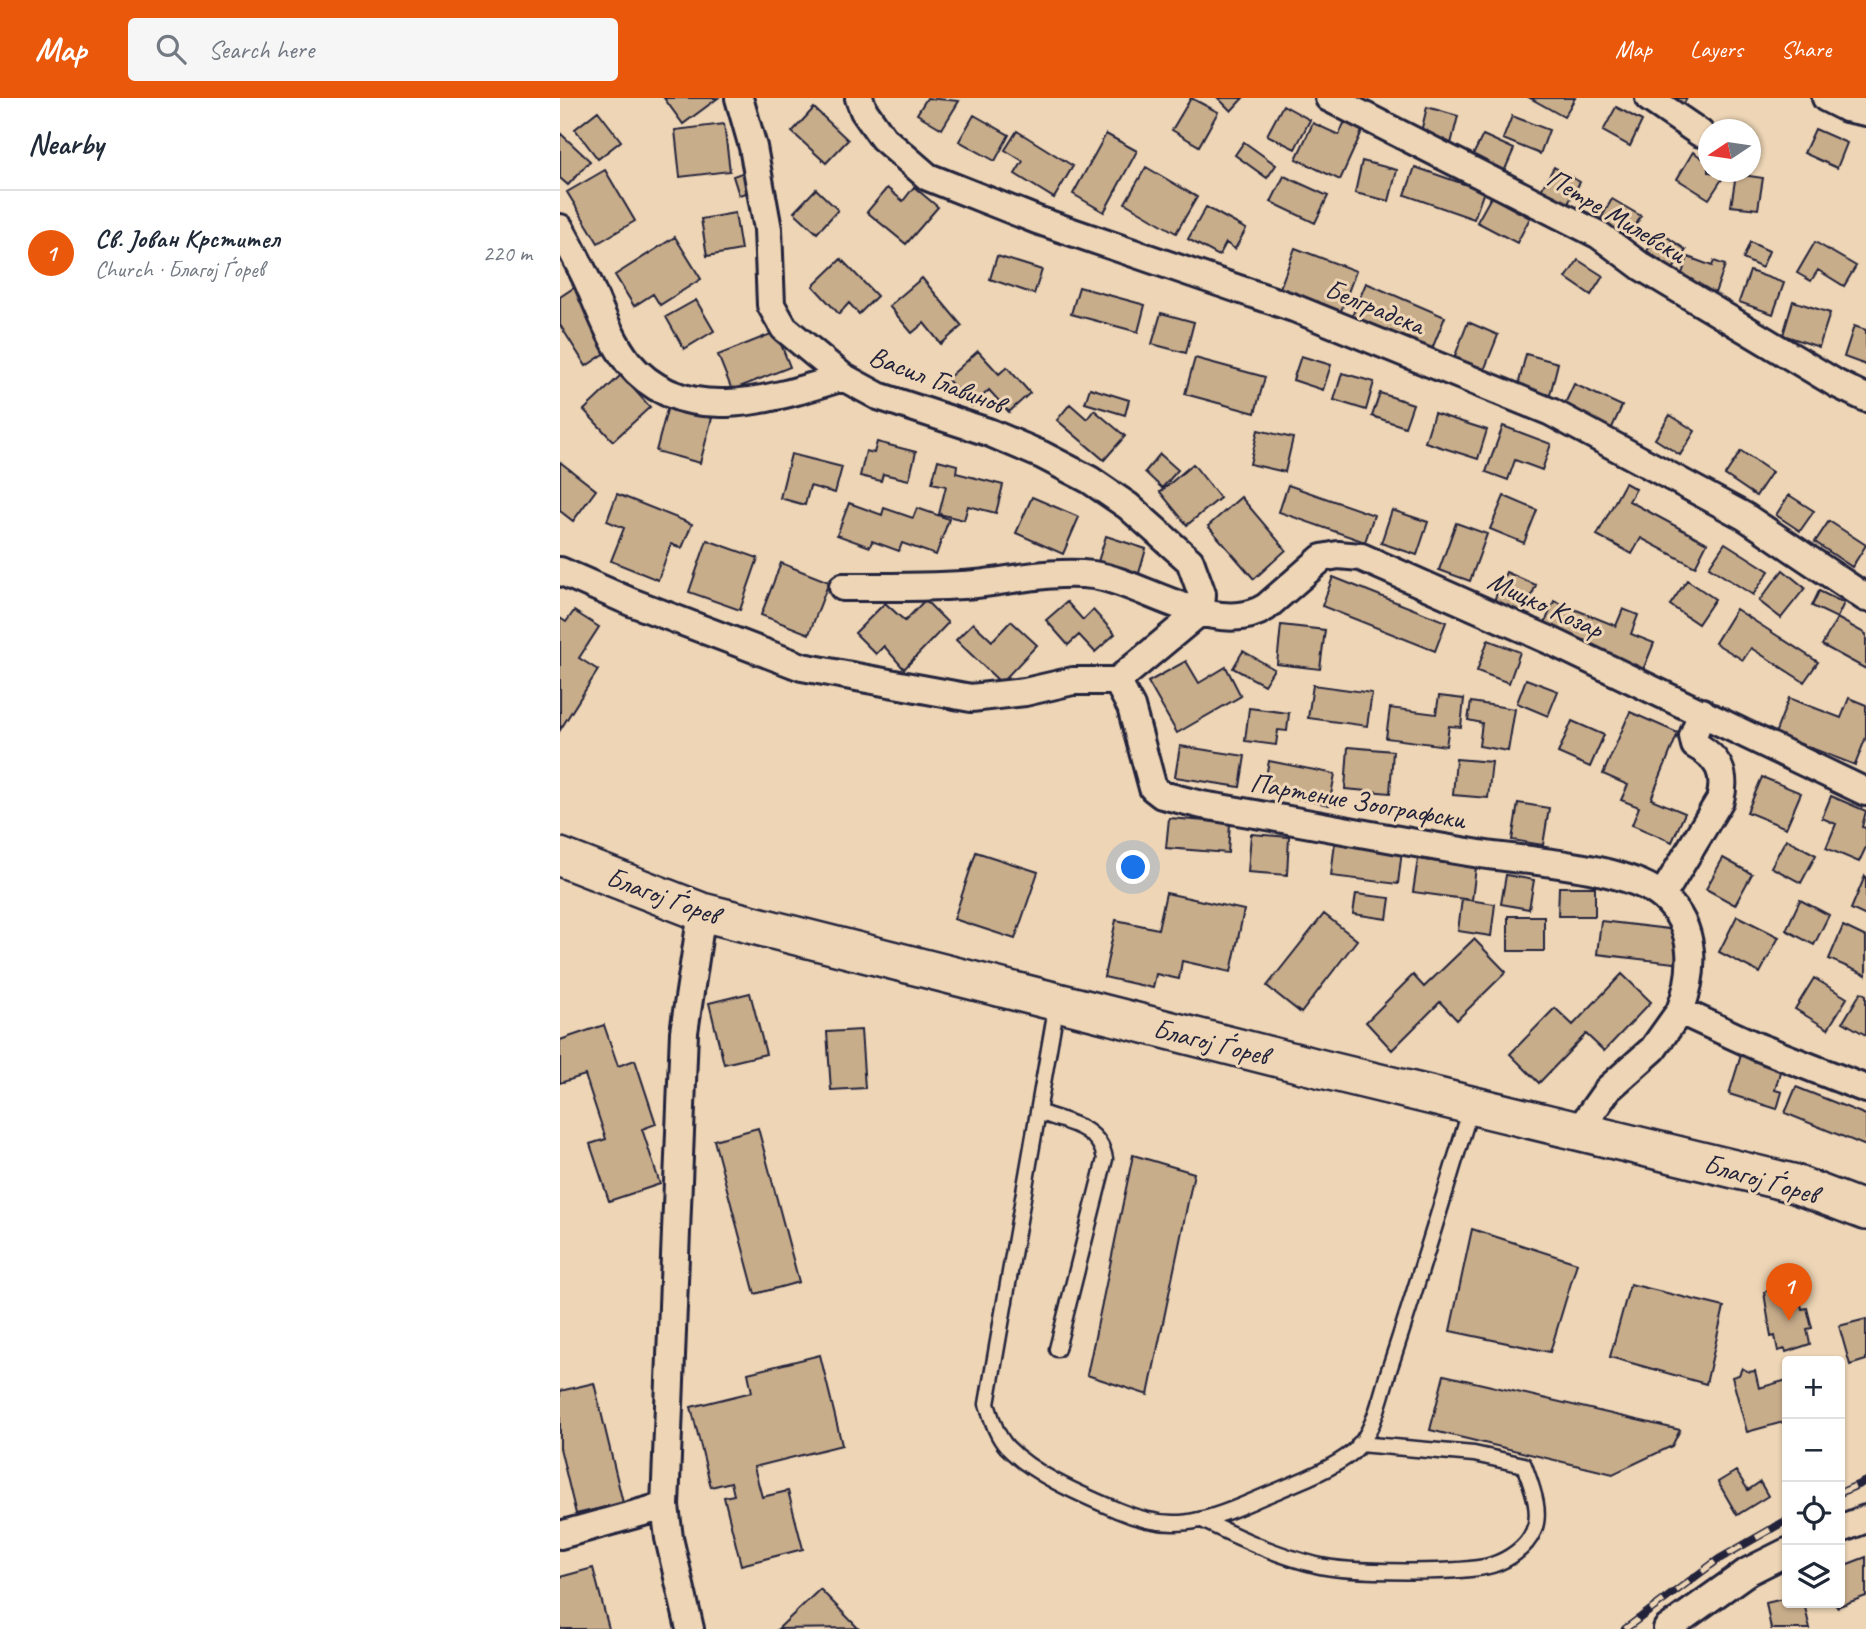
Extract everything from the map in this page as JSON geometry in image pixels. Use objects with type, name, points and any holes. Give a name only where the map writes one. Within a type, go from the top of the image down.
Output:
[{"type":"main road","name":"Благој Ѓорев","points":[[560,857],[702,912],[1471,1106],[1792,1183],[1866,1211]]},
{"type":"street","name":"Васил Главинов","points":[[739,98],[753,147],[768,229],[770,295],[774,315],[785,328],[843,377],[878,396],[999,437],[1090,480],[1128,506],[1190,561],[1202,594],[1200,611]]},
{"type":"street","name":"Белградска","points":[[859,98],[864,111],[883,138],[928,177],[1037,220],[1294,307],[1551,412],[1744,516],[1866,598]]},
{"type":"street","name":"Петре Милевски","points":[[1329,98],[1599,236],[1643,267],[1837,384],[1866,398]]},
{"type":"street","points":[[1649,98],[1698,132]]},
{"type":"street","points":[[1826,98],[1846,108],[1866,111]]},
{"type":"street","points":[[560,228],[627,361],[653,387],[677,398],[739,403],[776,398],[843,377]]},
{"type":"street","name":"Мицко Козар","points":[[843,587],[934,587],[1020,578],[1094,575],[1200,611],[1237,617],[1256,613],[1322,558],[1338,555],[1361,557],[1391,567],[1866,792]]},
{"type":"street","points":[[560,571],[631,602],[802,667],[971,698],[1026,692],[1073,681],[1117,681],[1200,611]]},
{"type":"street","name":"Партение Зоографски","points":[[1117,681],[1138,729],[1149,781],[1162,795],[1202,805],[1480,854],[1544,862],[1634,881],[1662,896],[1681,915],[1689,934],[1690,985],[1680,1010],[1653,1049],[1608,1089],[1579,1130]]},
{"type":"street","points":[[1662,896],[1720,800],[1725,783],[1720,764],[1695,745],[1693,736],[1702,712]]},
{"type":"street","points":[[690,1629],[669,1538],[665,1506],[684,1032],[702,912]]},
{"type":"street","points":[[1680,1010],[1756,1046],[1866,1089]]},
{"type":"street","points":[[560,1535],[665,1506]]},
{"type":"street","points":[[1845,1527],[1866,1520]]},
{"type":"street","points":[[1667,1629],[1747,1572],[1782,1554]]},
{"type":"lane","points":[[1058,1002],[987,1404],[996,1431],[1008,1447],[1024,1460],[1071,1490],[1135,1518],[1183,1525],[1220,1515],[1303,1479],[1353,1452],[1371,1425],[1471,1106]]},
{"type":"lane","points":[[1038,1112],[1094,1133],[1104,1148],[1105,1159],[1057,1349]]},
{"type":"lane","points":[[1202,1520],[1246,1542],[1319,1566],[1395,1570],[1464,1569],[1492,1565],[1519,1552],[1534,1531],[1536,1498],[1524,1465],[1474,1454],[1359,1444]]},
{"type":"building","points":[[664,98],[718,98],[683,124]]},
{"type":"building","points":[[927,98],[959,101],[942,129],[917,114]]},
{"type":"building","points":[[1191,98],[1218,112],[1199,146],[1172,130]]},
{"type":"building","points":[[1218,98],[1243,98],[1231,111]]},
{"type":"building","points":[[1530,98],[1575,98],[1564,117]]},
{"type":"building","points":[[1662,98],[1687,98],[1681,109]]},
{"type":"building","points":[[1283,105],[1310,120],[1295,149],[1267,135]]},
{"type":"building","points":[[1427,107],[1458,116],[1451,144],[1420,136]]},
{"type":"building","points":[[1616,107],[1642,121],[1630,146],[1603,131]]},
{"type":"building","points":[[814,108],[848,140],[826,163],[792,132]]},
{"type":"building","points":[[598,111],[621,141],[598,159],[575,129]]},
{"type":"building","points":[[974,115],[1009,135],[995,161],[959,141]]},
{"type":"building","points":[[1512,116],[1549,130],[1540,154],[1503,139]]},
{"type":"building","points":[[1345,121],[1363,129],[1340,180],[1296,159],[1313,123],[1339,135]]},
{"type":"building","points":[[724,124],[730,171],[680,177],[675,130]]},
{"type":"building","points":[[1815,129],[1847,143],[1837,168],[1804,153]]},
{"type":"building","points":[[1017,131],[1073,166],[1054,198],[1015,174],[1023,161],[1005,150]]},
{"type":"building","points":[[560,133],[590,161],[568,185],[560,178]]},
{"type":"building","points":[[1106,134],[1137,151],[1104,212],[1073,194]]},
{"type":"building","points":[[1483,135],[1514,149],[1503,174],[1471,159]]},
{"type":"building","points":[[1244,142],[1276,165],[1267,178],[1235,155]]},
{"type":"building","points":[[1693,152],[1698,155],[1698,182],[1720,182],[1709,199],[1677,179]]},
{"type":"building","points":[[1362,161],[1397,170],[1389,201],[1355,193]]},
{"type":"building","points":[[1146,167],[1197,197],[1176,233],[1125,203]]},
{"type":"building","points":[[1415,167],[1484,191],[1474,219],[1405,195]]},
{"type":"building","points":[[1554,167],[1580,182],[1566,207],[1540,192]]},
{"type":"building","points":[[605,170],[635,221],[598,243],[567,192]]},
{"type":"building","points":[[747,171],[753,191],[739,195],[733,176]]},
{"type":"building","points":[[1284,176],[1328,196],[1315,223],[1271,202]]},
{"type":"building","points":[[1763,178],[1758,209],[1731,206],[1735,182],[1761,182]]},
{"type":"building","points":[[914,187],[938,207],[906,244],[867,212],[887,188],[903,201]]},
{"type":"building","points":[[816,189],[838,210],[817,233],[794,212]]},
{"type":"building","points":[[1491,197],[1530,218],[1517,243],[1477,222]]},
{"type":"building","points":[[1612,199],[1641,216],[1628,239],[1599,222]]},
{"type":"building","points":[[1206,207],[1246,229],[1235,249],[1226,243],[1219,256],[1188,239]]},
{"type":"building","points":[[735,213],[741,250],[707,256],[701,219]]},
{"type":"building","points":[[1660,232],[1686,250],[1673,269],[1647,251]]},
{"type":"building","points":[[675,237],[701,279],[660,305],[653,294],[634,306],[615,275]]},
{"type":"building","points":[[1750,242],[1769,251],[1762,268],[1743,259]]},
{"type":"building","points":[[1815,242],[1856,266],[1844,286],[1818,270],[1811,281],[1797,273]]},
{"type":"building","points":[[1295,248],[1356,271],[1341,311],[1280,288]]},
{"type":"building","points":[[997,256],[1042,270],[1034,294],[990,279]]},
{"type":"building","points":[[1688,257],[1712,266],[1714,261],[1725,265],[1715,293],[1680,279]]},
{"type":"building","points":[[841,259],[877,296],[859,314],[849,303],[839,314],[813,286]]},
{"type":"building","points":[[1578,260],[1603,276],[1591,295],[1566,278]]},
{"type":"building","points":[[1750,271],[1784,283],[1773,314],[1739,302]]},
{"type":"building","points":[[922,278],[962,326],[941,344],[924,323],[912,333],[889,306]]},
{"type":"building","points":[[1366,283],[1445,317],[1430,354],[1350,321]]},
{"type":"building","points":[[578,285],[616,346],[586,366],[560,325],[560,297]]},
{"type":"building","points":[[1079,287],[1145,305],[1138,332],[1071,314]]},
{"type":"building","points":[[696,300],[714,331],[684,349],[666,317]]},
{"type":"building","points":[[1793,301],[1830,313],[1819,347],[1783,335]]},
{"type":"building","points":[[1161,313],[1194,322],[1186,353],[1152,344]]},
{"type":"building","points":[[1468,322],[1498,335],[1483,373],[1453,361]]},
{"type":"building","points":[[1854,326],[1866,330],[1866,365],[1844,357]]},
{"type":"building","points":[[776,332],[790,367],[732,390],[718,355]]},
{"type":"building","points":[[978,351],[999,374],[1007,367],[1030,393],[1009,412],[989,390],[972,406],[947,379]]},
{"type":"building","points":[[1526,354],[1558,363],[1549,399],[1517,390]]},
{"type":"building","points":[[1301,356],[1331,365],[1323,390],[1293,380]]},
{"type":"building","points":[[1195,358],[1265,377],[1255,413],[1185,394]]},
{"type":"building","points":[[1342,373],[1374,382],[1366,410],[1334,400]]},
{"type":"building","points":[[621,375],[650,407],[613,441],[584,410]]},
{"type":"building","points":[[1574,384],[1622,406],[1610,432],[1562,410]]},
{"type":"building","points":[[1090,388],[1129,400],[1125,415],[1085,403]]},
{"type":"building","points":[[1380,393],[1413,404],[1405,427],[1372,416]]},
{"type":"building","points":[[1070,404],[1087,419],[1094,410],[1125,436],[1104,460],[1057,420]]},
{"type":"building","points":[[668,406],[712,418],[700,463],[656,451]]},
{"type":"building","points":[[1434,413],[1487,430],[1478,459],[1425,442]]},
{"type":"building","points":[[1670,415],[1695,431],[1680,455],[1655,439]]},
{"type":"building","points":[[1503,426],[1551,444],[1542,470],[1515,460],[1508,480],[1486,472]]},
{"type":"building","points":[[1258,430],[1293,438],[1285,472],[1250,464]]},
{"type":"building","points":[[877,442],[916,452],[909,480],[883,474],[881,481],[860,476],[866,451],[874,453]]},
{"type":"building","points":[[1741,451],[1772,472],[1756,496],[1725,475]]},
{"type":"building","points":[[791,454],[842,467],[835,493],[810,486],[805,505],[780,498]]},
{"type":"building","points":[[1160,454],[1178,470],[1162,488],[1145,472]]},
{"type":"building","points":[[938,460],[957,465],[956,473],[1003,485],[996,513],[968,506],[964,520],[939,514],[946,486],[932,483]]},
{"type":"building","points":[[560,462],[596,490],[573,521],[560,511]]},
{"type":"building","points":[[1193,464],[1220,498],[1187,525],[1160,492]]},
{"type":"building","points":[[1625,483],[1636,489],[1629,501],[1707,543],[1695,567],[1641,538],[1632,554],[1597,535]]},
{"type":"building","points":[[1288,485],[1374,515],[1365,542],[1279,512]]},
{"type":"building","points":[[617,494],[692,524],[682,548],[671,544],[658,580],[611,561],[624,528],[607,521]]},
{"type":"building","points":[[1789,495],[1814,511],[1800,531],[1776,515]]},
{"type":"building","points":[[1504,496],[1537,510],[1524,543],[1490,529]]},
{"type":"building","points":[[1032,497],[1079,517],[1063,554],[1016,533]]},
{"type":"building","points":[[1241,497],[1286,550],[1254,579],[1208,526]]},
{"type":"building","points":[[849,503],[882,515],[884,508],[913,518],[917,508],[949,519],[936,555],[902,543],[899,551],[872,541],[870,547],[837,535]]},
{"type":"building","points":[[1392,510],[1428,522],[1417,555],[1381,543]]},
{"type":"building","points":[[1829,521],[1866,545],[1852,567],[1815,542]]},
{"type":"building","points":[[1456,523],[1487,534],[1470,581],[1439,570]]},
{"type":"building","points":[[1106,536],[1146,549],[1137,580],[1096,568]]},
{"type":"building","points":[[707,540],[758,558],[740,610],[689,592]]},
{"type":"building","points":[[1725,543],[1769,571],[1753,595],[1709,567]]},
{"type":"building","points":[[781,563],[829,582],[809,634],[761,615]]},
{"type":"building","points":[[1783,570],[1805,588],[1781,618],[1759,601]]},
{"type":"building","points":[[1506,572],[1536,585],[1523,616],[1493,603]]},
{"type":"building","points":[[1333,577],[1446,622],[1435,651],[1322,606]]},
{"type":"building","points":[[1687,580],[1715,599],[1698,624],[1670,605]]},
{"type":"building","points":[[1819,591],[1844,603],[1837,618],[1812,606]]},
{"type":"building","points":[[925,600],[948,623],[904,669],[884,646],[876,654],[855,633],[885,603],[905,621]]},
{"type":"building","points":[[1554,601],[1616,626],[1623,609],[1638,615],[1631,634],[1654,643],[1643,670],[1542,630]]},
{"type":"building","points":[[1067,602],[1083,620],[1093,610],[1115,634],[1095,652],[1079,635],[1068,645],[1046,620]]},
{"type":"building","points":[[1736,609],[1818,662],[1804,682],[1751,648],[1743,660],[1715,643]]},
{"type":"building","points":[[574,611],[599,627],[579,658],[598,670],[560,730],[560,618],[566,622]]},
{"type":"building","points":[[1837,618],[1866,634],[1866,669],[1822,645]]},
{"type":"building","points":[[1011,621],[1037,645],[1001,683],[956,640],[973,623],[992,641]]},
{"type":"building","points":[[1281,625],[1325,630],[1320,669],[1277,664]]},
{"type":"building","points":[[1488,640],[1520,652],[1509,683],[1477,671]]},
{"type":"building","points":[[1243,651],[1274,669],[1264,685],[1233,668]]},
{"type":"building","points":[[1186,661],[1199,683],[1226,667],[1241,696],[1177,733],[1148,682]]},
{"type":"building","points":[[1526,679],[1558,691],[1548,716],[1517,703]]},
{"type":"building","points":[[1313,685],[1372,693],[1367,726],[1308,718]]},
{"type":"building","points":[[1439,696],[1464,699],[1461,727],[1449,726],[1446,746],[1386,738],[1390,708],[1436,714]]},
{"type":"building","points":[[1789,698],[1841,718],[1849,698],[1866,705],[1866,737],[1855,765],[1775,734]]},
{"type":"building","points":[[1471,702],[1515,709],[1508,751],[1479,746],[1482,723],[1468,720]]},
{"type":"building","points":[[1249,708],[1289,713],[1287,731],[1278,730],[1276,745],[1245,741]]},
{"type":"building","points":[[1630,712],[1678,733],[1651,799],[1685,813],[1672,842],[1632,825],[1639,807],[1621,800],[1628,785],[1603,774]]},
{"type":"building","points":[[1572,721],[1604,735],[1590,767],[1558,753]]},
{"type":"building","points":[[1180,746],[1245,756],[1240,787],[1175,777]]},
{"type":"building","points":[[1348,747],[1393,751],[1390,793],[1345,789]]},
{"type":"building","points":[[1456,759],[1492,762],[1488,798],[1453,795]]},
{"type":"building","points":[[1269,761],[1335,774],[1329,805],[1263,791]]},
{"type":"building","points":[[1762,777],[1801,793],[1786,828],[1747,812]]},
{"type":"building","points":[[1831,796],[1866,811],[1862,827],[1866,828],[1866,847],[1859,862],[1826,848],[1836,824],[1822,818]]},
{"type":"building","points":[[1518,803],[1549,808],[1543,845],[1512,840]]},
{"type":"building","points":[[1169,818],[1230,823],[1228,853],[1166,848]]},
{"type":"building","points":[[1251,834],[1289,837],[1287,875],[1248,872]]},
{"type":"building","points":[[1786,839],[1816,855],[1801,883],[1771,867]]},
{"type":"building","points":[[1335,842],[1402,850],[1398,884],[1331,876]]},
{"type":"building","points":[[976,852],[1038,872],[1015,939],[954,919]]},
{"type":"building","points":[[1723,858],[1752,874],[1735,905],[1706,889]]},
{"type":"building","points":[[1418,859],[1476,867],[1472,900],[1413,892]]},
{"type":"building","points":[[1506,875],[1534,880],[1529,909],[1501,904]]},
{"type":"building","points":[[1866,877],[1866,916],[1851,909]]},
{"type":"building","points":[[1559,887],[1595,887],[1595,916],[1558,916]]},
{"type":"building","points":[[1166,893],[1244,910],[1231,972],[1182,961],[1179,979],[1156,974],[1153,988],[1104,977],[1116,920],[1158,929]]},
{"type":"building","points":[[1356,894],[1390,898],[1387,919],[1353,914]]},
{"type":"building","points":[[1462,899],[1495,904],[1491,936],[1458,931]]},
{"type":"building","points":[[1800,900],[1829,915],[1814,945],[1786,930]]},
{"type":"building","points":[[1324,914],[1357,940],[1301,1013],[1267,986]]},
{"type":"building","points":[[1508,916],[1544,916],[1544,951],[1508,951]]},
{"type":"building","points":[[1737,916],[1779,937],[1760,973],[1719,952]]},
{"type":"building","points":[[1601,921],[1685,931],[1682,964],[1597,954]]},
{"type":"building","points":[[1843,926],[1866,937],[1866,975],[1829,959]]},
{"type":"building","points":[[1474,939],[1506,972],[1457,1020],[1440,1002],[1392,1050],[1366,1022],[1413,975],[1424,987]]},
{"type":"building","points":[[1622,974],[1651,1002],[1604,1051],[1586,1034],[1539,1083],[1510,1054],[1555,1008],[1573,1025]]},
{"type":"building","points":[[1814,978],[1847,998],[1828,1029],[1795,1009]]},
{"type":"building","points":[[1861,992],[1866,995],[1866,1035],[1843,1022]]},
{"type":"building","points":[[750,993],[766,1054],[724,1064],[709,1003]]},
{"type":"building","points":[[604,1025],[618,1066],[635,1060],[656,1124],[642,1129],[660,1184],[609,1201],[590,1144],[606,1139],[585,1075],[560,1083],[560,1040]]},
{"type":"building","points":[[861,1030],[865,1088],[831,1090],[827,1032]]},
{"type":"building","points":[[1741,1055],[1781,1068],[1775,1090],[1782,1092],[1777,1109],[1729,1094]]},
{"type":"building","points":[[1796,1087],[1866,1115],[1866,1146],[1785,1113]]},
{"type":"building","points":[[758,1128],[799,1282],[755,1294],[714,1140]]},
{"type":"building","points":[[1133,1155],[1194,1173],[1148,1395],[1087,1375]]},
{"type":"building","points":[[1472,1229],[1577,1263],[1550,1352],[1450,1331]]},
{"type":"building","points":[[1785,1282],[1789,1287],[1797,1285],[1802,1309],[1807,1308],[1812,1328],[1807,1329],[1810,1344],[1786,1352],[1785,1349],[1778,1351],[1775,1336],[1771,1337],[1764,1292]]},
{"type":"building","points":[[1630,1284],[1724,1307],[1706,1384],[1610,1357]]},
{"type":"building","points":[[1866,1319],[1866,1360],[1850,1365],[1839,1326]]},
{"type":"building","points":[[820,1355],[842,1445],[754,1467],[762,1497],[788,1491],[803,1549],[741,1565],[724,1497],[734,1495],[731,1482],[711,1487],[691,1407],[752,1392],[748,1373]]},
{"type":"building","points":[[1742,1368],[1749,1372],[1755,1371],[1759,1388],[1782,1381],[1782,1422],[1747,1432],[1732,1377],[1739,1375]]},
{"type":"building","points":[[1444,1375],[1680,1430],[1672,1446],[1613,1474],[1430,1430]]},
{"type":"building","points":[[594,1383],[623,1503],[576,1514],[560,1448],[560,1391]]},
{"type":"building","points":[[1736,1471],[1748,1490],[1760,1482],[1768,1496],[1737,1515],[1718,1482]]},
{"type":"building","points":[[1866,1557],[1866,1596],[1845,1604],[1845,1565]]},
{"type":"building","points":[[593,1568],[609,1629],[560,1629],[560,1577]]},
{"type":"building","points":[[820,1589],[858,1628],[778,1629]]},
{"type":"building","points":[[1782,1599],[1782,1608],[1805,1608],[1810,1629],[1771,1629],[1766,1603]]},
{"type":"railway","points":[[1845,1491],[1866,1481]]},
{"type":"railway","points":[[1625,1629],[1719,1559],[1782,1523]]},
{"type":"place","name":"Св. Јован Крстител","points":[[1789,1321]]}]
